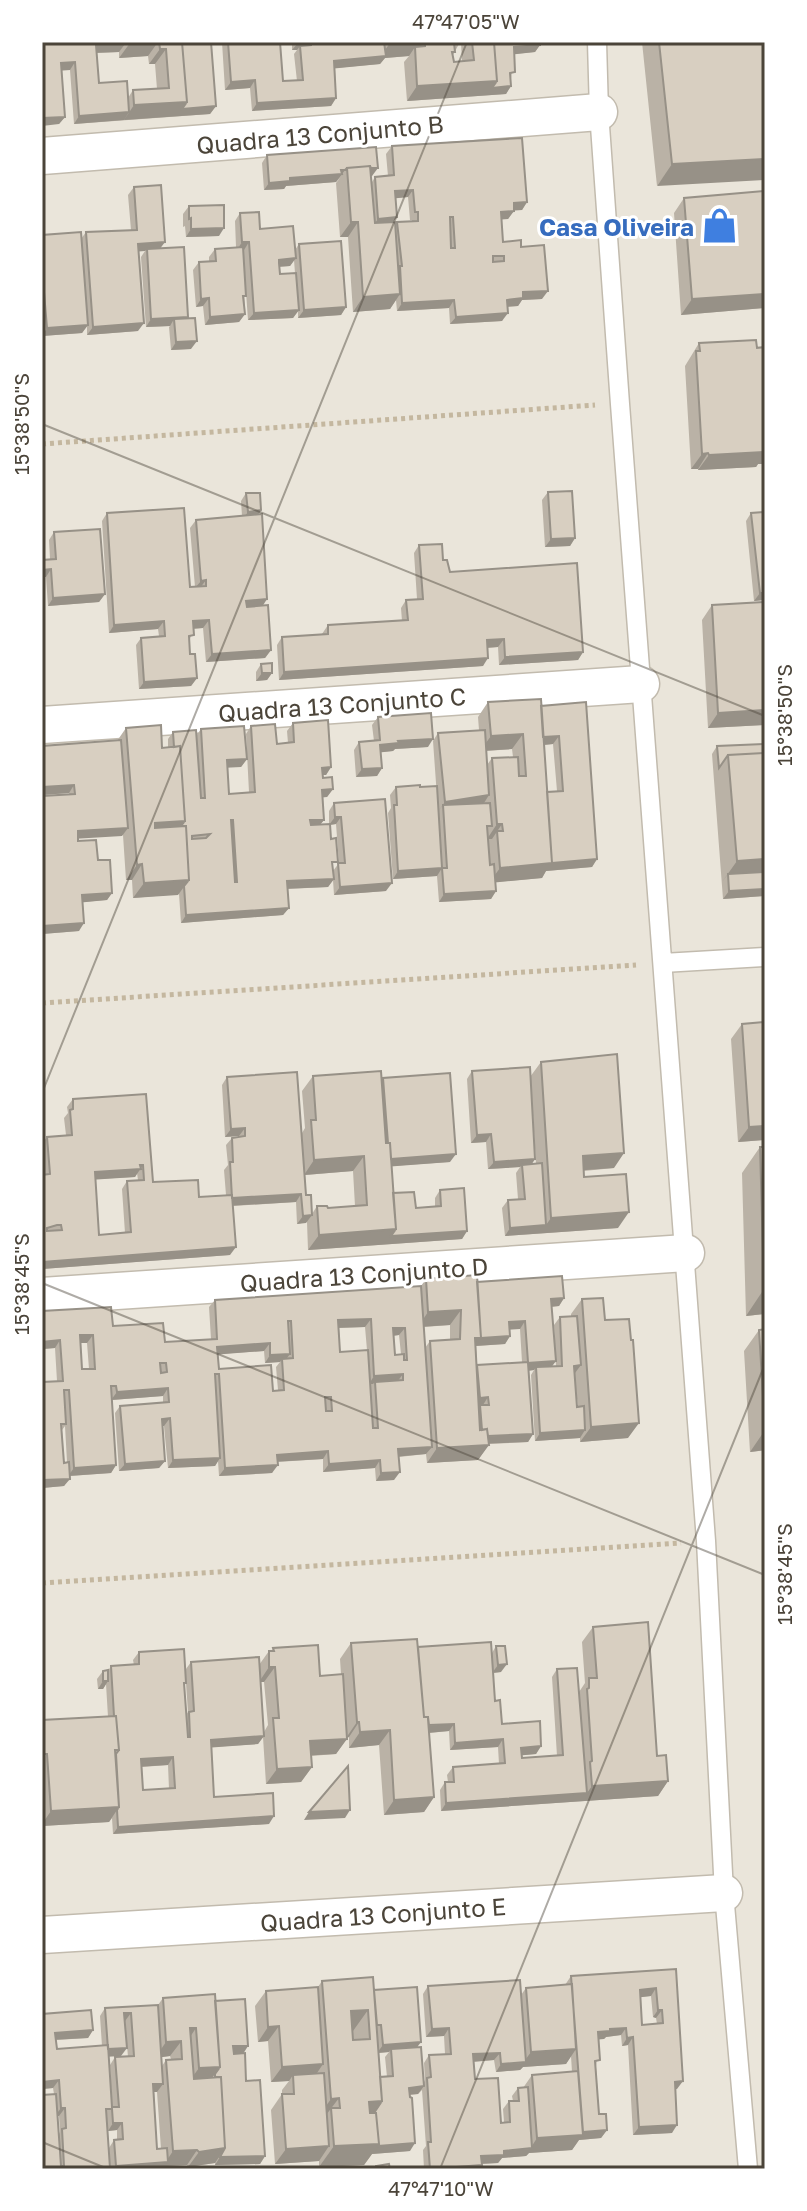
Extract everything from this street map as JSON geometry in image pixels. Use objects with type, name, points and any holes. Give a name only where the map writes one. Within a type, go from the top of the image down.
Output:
[{"type":"street","name":"Quadra 13 Conjunto B","points":[[42,156],[599,112]]},
{"type":"street","name":"Quadra 13 Conjunto C","points":[[42,725],[641,684]]},
{"type":"street","name":"Quadra 13 Conjunto D","points":[[42,1296],[686,1253]]},
{"type":"street","name":"Quadra 13 Conjunto E","points":[[42,1935],[724,1893]]},
{"type":"lane","points":[[597,42],[599,112],[620,404],[706,1541],[724,1893],[748,2169]]},
{"type":"lane","points":[[663,963],[765,957]]},
{"type":"path","points":[[42,444],[620,404]]},
{"type":"path","points":[[42,1003],[663,963]]},
{"type":"path","points":[[42,1583],[706,1541]]},
{"type":"shaded area","points":[[42,42],[765,42],[765,2169],[42,2169]]},
{"type":"building","points":[[42,42],[124,42],[96,45],[99,83],[127,81],[129,112],[79,116],[75,62],[61,63],[65,117],[42,118]]},
{"type":"building","points":[[159,42],[182,42],[187,102],[134,105],[133,90],[169,88],[166,49],[160,49]]},
{"type":"building","points":[[182,42],[211,42],[216,106],[182,109],[187,102]]},
{"type":"building","points":[[228,42],[280,42],[283,81],[303,80],[300,46],[311,45],[311,42],[384,42],[386,56],[334,61],[336,98],[257,103],[255,80],[231,82]]},
{"type":"building","points":[[425,42],[459,42],[454,43],[454,62],[474,60],[472,42],[494,42],[497,81],[417,86],[415,47],[425,46]]},
{"type":"building","points":[[494,42],[540,42],[540,45],[514,47],[515,72],[510,73],[511,86],[492,88],[497,81]]},
{"type":"building","points":[[659,42],[765,42],[765,159],[672,164]]},
{"type":"building","points":[[522,138],[527,202],[514,203],[514,211],[501,212],[503,242],[521,240],[521,247],[544,245],[548,291],[523,292],[523,298],[507,300],[508,313],[456,317],[454,300],[402,303],[397,222],[418,221],[418,212],[415,212],[413,190],[395,191],[397,217],[378,219],[375,177],[394,175],[392,146]],"holes":[[[450,217],[453,217],[455,248],[451,248]],[[493,256],[504,256],[504,261],[493,262]]]},
{"type":"building","points":[[376,147],[378,168],[347,168],[341,170],[342,174],[269,183],[267,155]]},
{"type":"building","points":[[370,166],[375,223],[395,222],[400,294],[363,297],[358,222],[351,222],[347,168]]},
{"type":"building","points":[[161,185],[165,242],[138,244],[144,323],[93,327],[86,232],[137,230],[134,187]]},
{"type":"building","points":[[765,191],[765,294],[692,299],[684,198]]},
{"type":"building","points":[[224,205],[224,228],[191,229],[189,206]]},
{"type":"building","points":[[259,212],[260,229],[293,226],[296,258],[279,260],[279,263],[280,274],[296,273],[299,310],[254,313],[249,242],[242,242],[240,213]]},
{"type":"building","points":[[81,232],[88,325],[47,328],[42,235]]},
{"type":"building","points":[[341,241],[346,307],[304,310],[299,244]]},
{"type":"building","points":[[184,247],[188,317],[151,319],[147,249]]},
{"type":"building","points":[[243,247],[245,314],[210,317],[209,298],[201,299],[199,262],[216,261],[215,249]]},
{"type":"building","points":[[195,318],[197,341],[176,342],[174,319]]},
{"type":"building","points":[[756,340],[757,348],[765,347],[765,452],[702,454],[696,351],[700,351],[699,343]]},
{"type":"building","points":[[572,491],[575,538],[551,539],[548,492]]},
{"type":"building","points":[[246,493],[260,493],[261,510],[248,512]]},
{"type":"building","points":[[184,508],[190,587],[206,586],[206,580],[201,581],[196,520],[262,514],[267,599],[246,601],[247,607],[268,605],[271,650],[212,654],[209,620],[193,621],[194,635],[189,636],[190,654],[195,654],[197,678],[144,682],[141,638],[165,636],[164,621],[114,625],[107,513]]},
{"type":"building","points":[[765,512],[765,593],[760,593],[751,513]]},
{"type":"building","points":[[100,529],[105,594],[53,598],[51,569],[42,570],[42,560],[56,559],[54,532]]},
{"type":"building","points":[[442,544],[443,560],[447,560],[450,572],[577,563],[583,652],[505,657],[504,639],[487,640],[488,658],[284,672],[282,637],[328,634],[328,625],[408,620],[406,600],[423,599],[419,545]]},
{"type":"building","points":[[765,602],[765,710],[718,713],[712,605]]},
{"type":"building","points":[[272,663],[272,673],[262,673],[261,664]]},
{"type":"building","points":[[541,699],[552,863],[500,868],[497,831],[503,831],[502,824],[497,824],[492,758],[518,757],[519,776],[526,776],[523,734],[491,736],[488,702]]},
{"type":"building","points":[[586,702],[597,859],[552,863],[547,792],[563,791],[559,736],[543,737],[541,706]]},
{"type":"building","points":[[431,713],[433,739],[380,745],[382,768],[362,769],[359,742],[380,740],[378,717]]},
{"type":"building","points":[[328,720],[331,767],[322,768],[323,778],[332,777],[333,789],[322,790],[324,820],[310,820],[311,825],[330,824],[331,839],[336,838],[338,862],[332,862],[334,879],[287,881],[289,908],[186,915],[184,886],[189,880],[186,826],[181,826],[185,821],[180,746],[174,747],[173,732],[196,730],[201,798],[205,798],[201,729],[244,726],[247,759],[227,760],[229,794],[255,792],[251,726],[275,724],[277,744],[294,742],[293,723]],"holes":[[[233,820],[237,882],[235,882]],[[210,834],[206,838],[192,839],[192,836]]]},
{"type":"building","points":[[161,725],[162,748],[180,746],[185,821],[155,823],[155,828],[186,826],[189,880],[144,883],[142,864],[137,865],[126,728]]},
{"type":"building","points":[[485,730],[489,795],[445,802],[438,733]]},
{"type":"building","points":[[121,740],[128,828],[78,831],[78,841],[96,840],[98,860],[110,860],[112,893],[82,895],[84,923],[42,926],[42,796],[75,794],[74,785],[42,787],[42,746]]},
{"type":"building","points":[[765,744],[765,753],[728,755],[719,768],[717,746]]},
{"type":"building","points":[[765,753],[765,859],[737,861],[728,755]]},
{"type":"building","points":[[437,786],[442,868],[398,871],[394,805],[397,805],[396,787]]},
{"type":"building","points":[[385,799],[392,883],[340,887],[338,863],[345,863],[341,817],[335,817],[334,803]]},
{"type":"building","points":[[490,803],[492,826],[487,826],[496,891],[444,894],[442,868],[447,868],[443,805]]},
{"type":"building","points":[[765,872],[765,889],[729,891],[728,874]]},
{"type":"building","points":[[765,1022],[765,1126],[749,1127],[742,1024]]},
{"type":"building","points":[[617,1054],[624,1153],[583,1156],[584,1177],[626,1174],[629,1212],[551,1218],[541,1062]]},
{"type":"building","points":[[530,1067],[535,1159],[494,1162],[491,1134],[477,1135],[472,1071]]},
{"type":"building","points":[[381,1071],[396,1229],[319,1235],[317,1206],[367,1205],[364,1156],[314,1160],[311,1120],[316,1120],[313,1076]]},
{"type":"building","points":[[297,1072],[306,1195],[311,1195],[312,1215],[303,1216],[301,1194],[232,1198],[230,1162],[233,1162],[232,1138],[245,1136],[245,1128],[231,1129],[227,1077]]},
{"type":"building","points":[[450,1073],[456,1154],[391,1159],[383,1078]]},
{"type":"building","points":[[146,1094],[153,1182],[198,1180],[199,1197],[232,1195],[236,1247],[42,1262],[42,1175],[50,1174],[47,1137],[72,1135],[70,1110],[73,1109],[73,1099]],"holes":[[[140,1165],[143,1165],[144,1180],[127,1181],[131,1232],[99,1235],[95,1172],[141,1169]],[[61,1225],[62,1230],[47,1231],[47,1228]]]},
{"type":"building","points":[[760,1147],[765,1147],[765,1289],[764,1289]]},
{"type":"building","points":[[542,1163],[546,1225],[510,1228],[508,1200],[525,1199],[522,1165]]},
{"type":"building","points":[[464,1188],[467,1231],[391,1236],[396,1229],[393,1193],[414,1192],[416,1208],[441,1206],[440,1190]]},
{"type":"building","points":[[477,1275],[481,1338],[475,1338],[480,1430],[487,1429],[489,1445],[437,1448],[430,1341],[460,1339],[461,1310],[428,1312],[426,1279]]},
{"type":"building","points":[[562,1276],[564,1298],[551,1299],[556,1361],[528,1363],[533,1434],[488,1436],[487,1429],[482,1430],[480,1405],[489,1405],[488,1397],[480,1398],[477,1365],[528,1362],[525,1321],[509,1322],[510,1336],[481,1338],[477,1282]]},
{"type":"building","points":[[421,1286],[432,1447],[398,1449],[400,1472],[381,1473],[380,1460],[329,1464],[328,1451],[277,1455],[278,1465],[225,1468],[219,1374],[215,1374],[220,1458],[173,1460],[170,1418],[162,1419],[165,1461],[125,1464],[120,1406],[169,1402],[168,1388],[117,1392],[116,1386],[111,1386],[116,1465],[74,1468],[69,1390],[64,1390],[66,1424],[61,1424],[64,1463],[69,1462],[70,1479],[42,1480],[42,1382],[63,1381],[60,1340],[42,1342],[42,1311],[111,1307],[113,1326],[163,1323],[165,1342],[217,1339],[215,1300]],"holes":[[[371,1319],[374,1376],[403,1374],[403,1380],[375,1382],[378,1428],[373,1428],[368,1350],[340,1352],[338,1320]],[[288,1321],[291,1321],[293,1358],[282,1359],[284,1390],[273,1391],[271,1365],[219,1369],[217,1347],[270,1343],[270,1355],[290,1354]],[[393,1328],[405,1328],[407,1360],[404,1360],[404,1354],[395,1355]],[[80,1335],[93,1335],[95,1369],[82,1369]],[[160,1363],[166,1363],[167,1372],[161,1373]],[[325,1397],[331,1397],[332,1411],[326,1411]]]},
{"type":"building","points":[[603,1298],[605,1320],[629,1319],[639,1423],[591,1427],[582,1299]]},
{"type":"building","points":[[577,1316],[581,1365],[574,1366],[577,1407],[584,1406],[585,1430],[540,1433],[536,1367],[562,1366],[560,1317]]},
{"type":"building","points":[[765,1329],[765,1430],[759,1330]]},
{"type":"building","points":[[648,1622],[657,1756],[666,1755],[668,1781],[592,1786],[587,1689],[589,1678],[597,1678],[593,1627]]},
{"type":"building","points":[[417,1639],[424,1717],[428,1717],[434,1797],[394,1800],[390,1730],[360,1732],[357,1722],[351,1643]]},
{"type":"building","points":[[491,1642],[495,1701],[500,1700],[502,1724],[540,1721],[541,1746],[521,1748],[522,1758],[563,1755],[557,1669],[577,1668],[587,1793],[446,1803],[445,1782],[454,1782],[453,1767],[505,1763],[503,1739],[455,1743],[454,1724],[429,1725],[428,1717],[424,1717],[418,1647]]},
{"type":"building","points":[[318,1645],[320,1676],[343,1674],[347,1739],[310,1741],[312,1767],[277,1769],[273,1718],[279,1718],[275,1667],[269,1667],[269,1651],[274,1651],[273,1648]]},
{"type":"building","points":[[496,1646],[505,1646],[507,1664],[498,1665]]},
{"type":"building","points":[[184,1649],[188,1737],[189,1712],[194,1711],[191,1662],[259,1657],[264,1736],[211,1740],[214,1797],[273,1793],[274,1816],[118,1827],[116,1754],[119,1750],[111,1666],[139,1664],[139,1652]],"holes":[[[173,1757],[175,1788],[143,1790],[141,1759]]]},
{"type":"building","points":[[108,1670],[108,1681],[103,1681],[103,1671]]},
{"type":"building","points":[[116,1716],[119,1807],[51,1811],[47,1754],[42,1754],[42,1720]]},
{"type":"building","points":[[348,1766],[350,1810],[309,1812]]},
{"type":"building","points":[[676,1969],[683,2081],[675,2082],[677,2125],[639,2127],[633,2037],[627,2038],[626,2028],[610,2029],[598,2032],[600,2060],[595,2061],[599,2114],[606,2114],[607,2130],[583,2132],[571,1976]],"holes":[[[656,1988],[658,2010],[662,2010],[663,2023],[642,2025],[640,1990]]]},
{"type":"building","points":[[373,1977],[382,2101],[369,2102],[370,2113],[376,2113],[379,2144],[334,2146],[331,2108],[340,2108],[339,2098],[331,2099],[322,1981]],"holes":[[[368,2010],[370,2039],[353,2040],[351,2011]]]},
{"type":"building","points":[[520,1980],[526,2062],[501,2064],[500,2053],[473,2054],[475,2079],[498,2078],[501,2123],[510,2122],[509,2101],[519,2101],[518,2088],[528,2087],[532,2148],[504,2151],[504,2155],[481,2156],[482,2165],[430,2169],[429,2055],[451,2054],[449,2028],[432,2029],[428,1986]]},
{"type":"building","points":[[572,1984],[576,2049],[531,2052],[526,1988]]},
{"type":"building","points":[[318,1987],[323,2064],[282,2067],[279,2026],[268,2027],[266,1991]]},
{"type":"building","points":[[417,1987],[421,2042],[383,2045],[381,2025],[377,2025],[374,1990]]},
{"type":"building","points":[[215,1994],[220,2067],[199,2068],[196,2028],[190,2028],[194,2079],[221,2077],[225,2148],[199,2152],[173,2151],[166,2060],[182,2059],[181,2041],[166,2042],[163,1998]]},
{"type":"building","points":[[245,1999],[248,2046],[233,2046],[234,2054],[245,2053],[246,2081],[260,2080],[265,2156],[220,2157],[225,2148],[221,2077],[215,2077],[220,2067],[215,2001]]},
{"type":"building","points":[[158,2005],[163,2084],[153,2084],[157,2149],[167,2148],[168,2162],[116,2166],[114,2140],[123,2139],[122,2123],[113,2123],[112,2109],[106,2109],[110,2168],[42,2169],[42,2095],[56,2094],[61,2166],[64,2166],[62,2129],[66,2128],[59,2080],[42,2082],[42,2014],[91,2010],[93,2030],[55,2033],[57,2049],[108,2045],[105,2008]],"holes":[[[124,2013],[131,2013],[134,2056],[115,2057],[119,2107],[112,2107],[108,2049],[127,2048]]]},
{"type":"building","points":[[421,2047],[424,2086],[409,2088],[415,2143],[378,2146],[374,2113],[382,2101],[380,2077],[393,2076],[391,2049]]},
{"type":"building","points":[[578,2071],[583,2135],[537,2138],[532,2075]]},
{"type":"building","points":[[324,2073],[329,2146],[286,2149],[282,2094],[294,2094],[293,2075]]},
{"type":"building","points":[[389,2164],[390,2169],[376,2169],[376,2166]]},
{"type":"place","name":"Casa Oliveira","points":[[720,226]]}]
